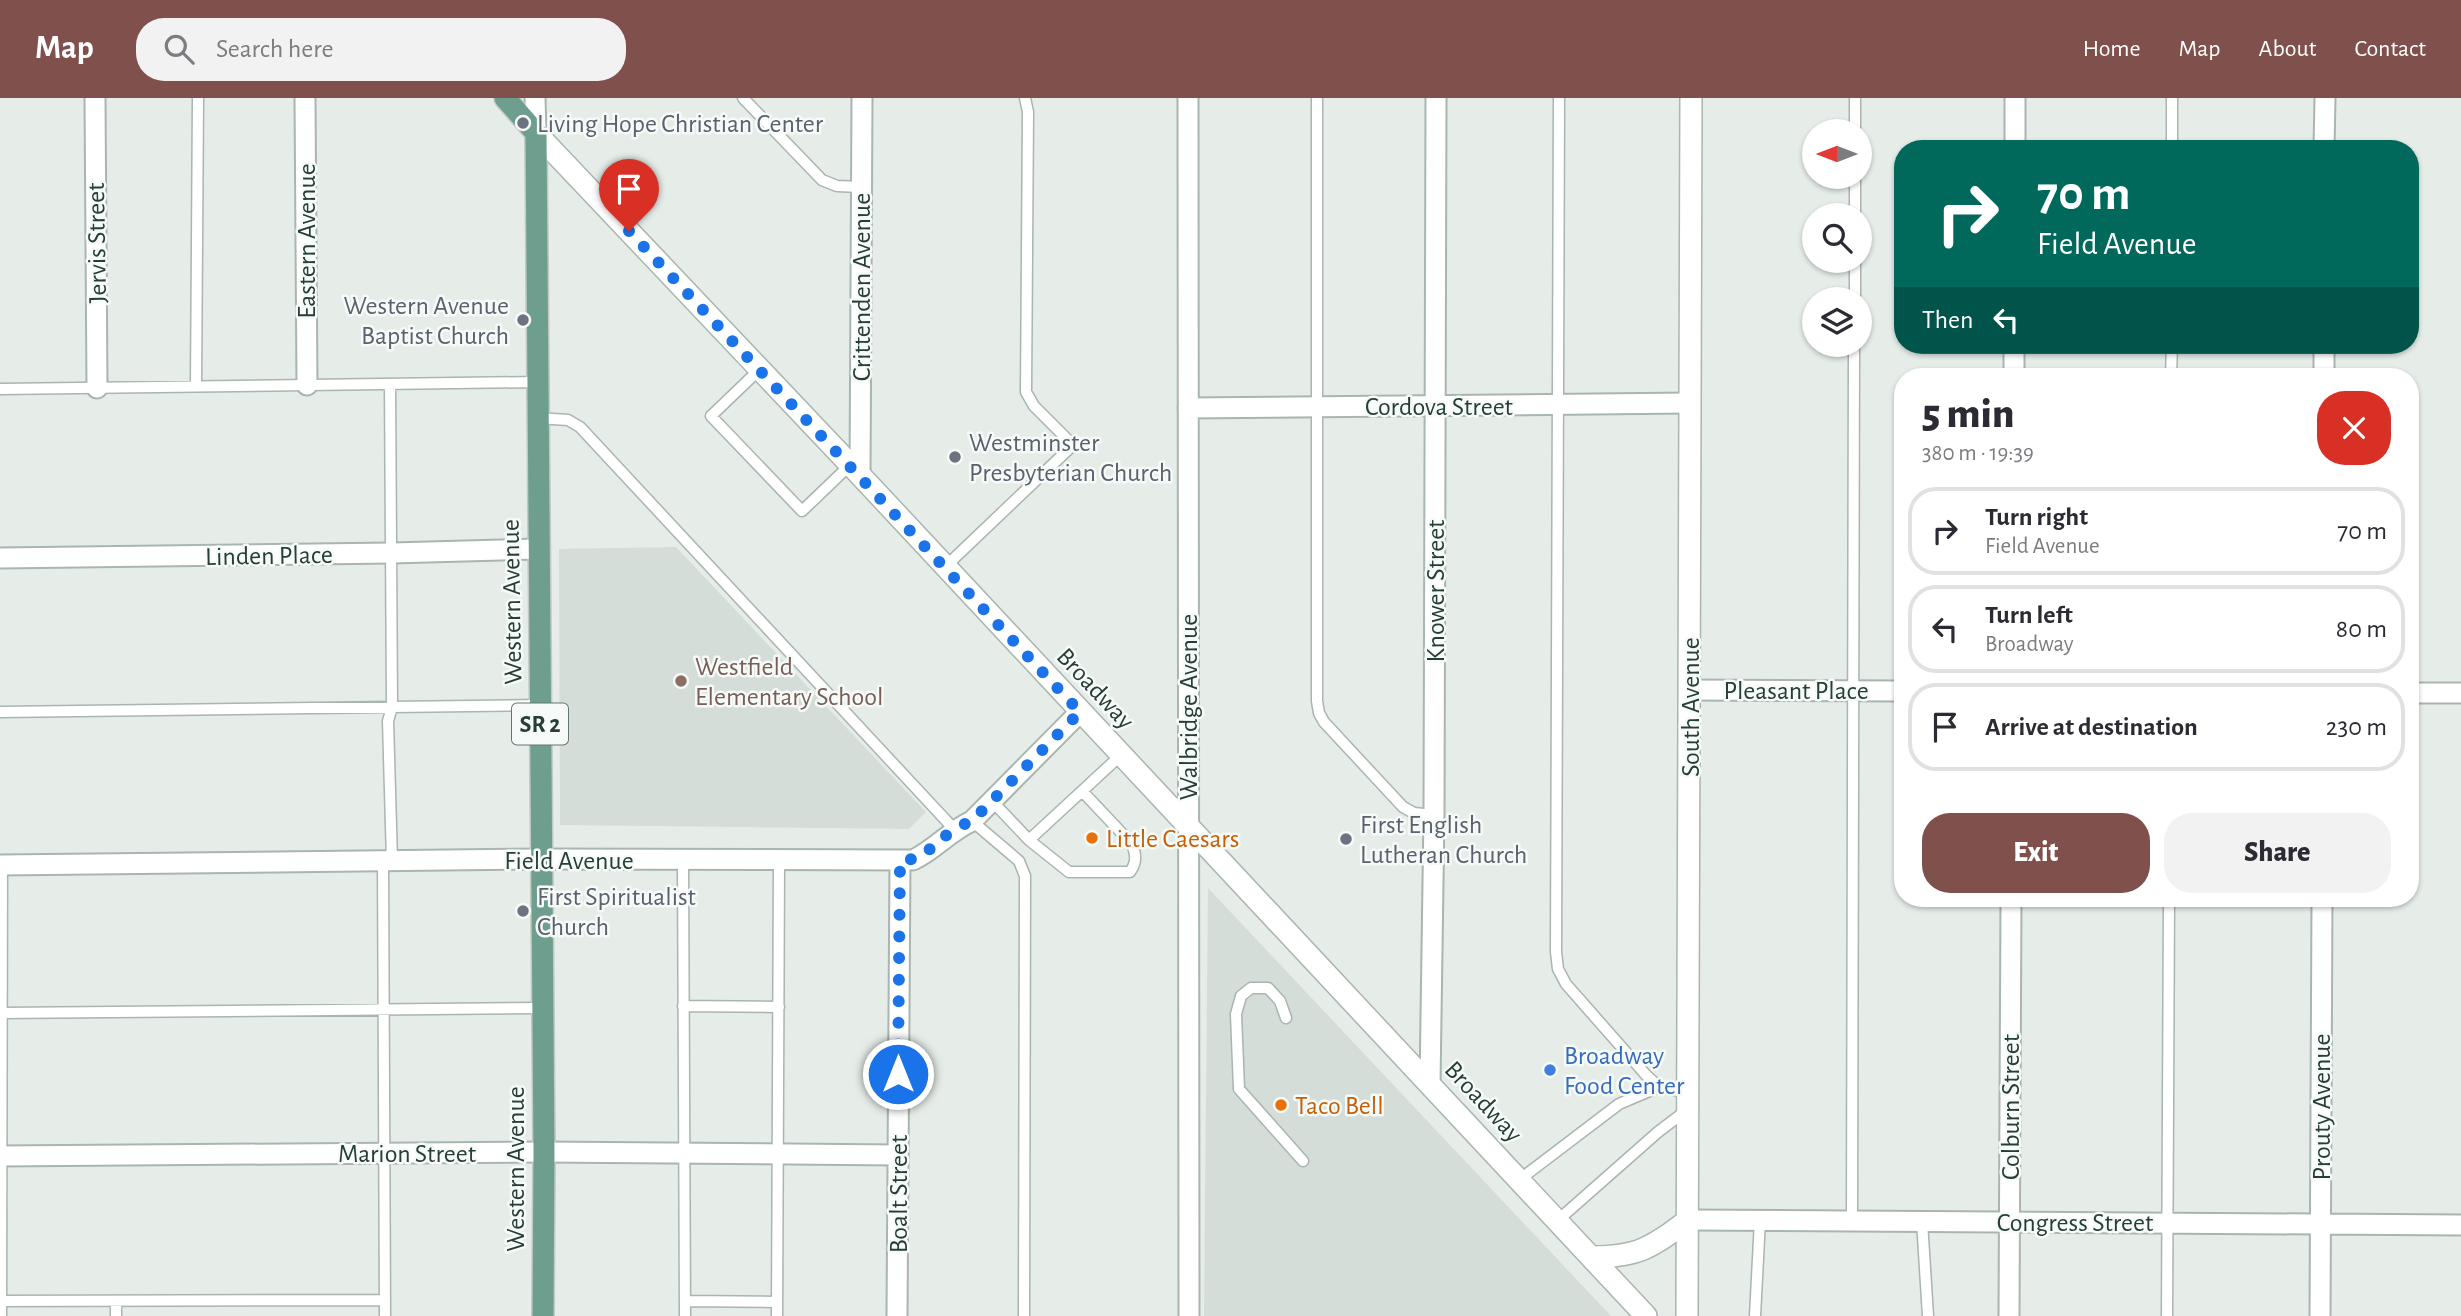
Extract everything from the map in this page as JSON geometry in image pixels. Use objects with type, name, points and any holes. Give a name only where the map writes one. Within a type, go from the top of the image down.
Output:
[{"type":"main road","name":"Broadway","points":[[505,98],[536,133]]},
{"type":"main road","name":"Western Avenue","points":[[536,133],[543,1316]]},
{"type":"street","name":"Jervis Street","points":[[95,98],[97,388]]},
{"type":"street","name":"Eastern Avenue","points":[[305,98],[307,385]]},
{"type":"street","name":"Western Avenue","points":[[536,98],[536,133]]},
{"type":"street","name":"Crittenden Avenue","points":[[855,470],[862,98]]},
{"type":"street","name":"Walbridge Avenue","points":[[1188,98],[1189,1316]]},
{"type":"street","name":"Knower Street","points":[[1430,1084],[1434,815],[1436,98]]},
{"type":"street","name":"South Avenue","points":[[1687,1316],[1691,98]]},
{"type":"street","points":[[2015,98],[2015,140]]},
{"type":"street","points":[[2324,140],[2325,98]]},
{"type":"street","name":"Broadway","points":[[536,133],[1646,1316]]},
{"type":"street","name":"Cordova Street","points":[[1188,408],[1689,403]]},
{"type":"street","name":"Linden Place","points":[[0,558],[538,549]]},
{"type":"street","name":"Pleasant Place","points":[[1691,690],[1894,691]]},
{"type":"street","points":[[2419,693],[2461,693]]},
{"type":"street","name":"Field Avenue","points":[[1,865],[540,859],[913,860],[924,855],[954,829],[972,821],[1080,712]]},
{"type":"street","name":"Boalt Street","points":[[897,1316],[900,861]]},
{"type":"street","name":"Colburn Street","points":[[2009,1316],[2011,907]]},
{"type":"street","name":"Prouty Avenue","points":[[2320,1316],[2322,907]]},
{"type":"street","name":"Marion Street","points":[[1,1156],[544,1152],[898,1155]]},
{"type":"street","points":[[1591,1257],[1620,1257],[1637,1253],[1659,1242],[1688,1220]]},
{"type":"street","name":"Congress Street","points":[[1688,1220],[2461,1224]]},
{"type":"lane","points":[[196,386],[198,98]]},
{"type":"lane","points":[[743,98],[822,180],[837,186],[861,187]]},
{"type":"lane","points":[[945,567],[1073,445],[1034,406],[1026,392],[1028,112],[1025,98]]},
{"type":"lane","points":[[1317,98],[1317,701],[1319,713],[1403,807],[1414,813],[1434,815]]},
{"type":"lane","points":[[1557,1221],[1689,1101],[1659,1087],[1566,984],[1558,969],[1559,98]]},
{"type":"lane","points":[[1855,98],[1855,119]]},
{"type":"lane","points":[[2172,98],[2172,140]]},
{"type":"lane","points":[[1852,1221],[1854,357]]},
{"type":"lane","points":[[760,369],[711,416],[802,511],[855,470]]},
{"type":"lane","points":[[0,389],[537,382]]},
{"type":"lane","points":[[385,1316],[384,1010],[388,719],[392,707],[390,384]]},
{"type":"lane","points":[[537,418],[568,420],[580,427],[954,829]]},
{"type":"lane","points":[[0,712],[540,705]]},
{"type":"lane","points":[[1029,840],[1121,755]]},
{"type":"lane","points":[[992,801],[1029,840],[1069,872],[1130,872],[1136,856],[1132,844],[1082,790]]},
{"type":"lane","points":[[972,821],[1019,861],[1025,876],[1024,1316]]},
{"type":"lane","points":[[683,860],[685,1316]]},
{"type":"lane","points":[[777,1316],[779,861]]},
{"type":"lane","points":[[1,865],[1,1316]]},
{"type":"lane","points":[[2168,1316],[2169,907]]},
{"type":"lane","points":[[1286,1018],[1280,1001],[1268,988],[1251,988],[1241,996],[1236,1014],[1239,1088],[1303,1161]]},
{"type":"lane","points":[[683,1006],[779,1007]]},
{"type":"lane","points":[[1,1013],[542,1008]]},
{"type":"lane","points":[[1519,1180],[1619,1104],[1659,1087]]},
{"type":"lane","points":[[1755,1316],[1760,1220]]},
{"type":"lane","points":[[1922,1221],[1928,1316]]},
{"type":"lane","points":[[0,1301],[385,1300]]},
{"type":"lane","points":[[116,1301],[116,1316]]},
{"type":"lane","points":[[685,1301],[778,1302]]},
{"type":"shaded area","name":"Westfield Elementary School","points":[[676,547],[926,812],[909,829],[560,825],[559,549]]},
{"type":"shaded area","points":[[1208,888],[1611,1316],[1204,1316]]},
{"type":"place","name":"Living Hope Christian Center","points":[[523,123]]},
{"type":"place","name":"Western Avenue Baptist Church","points":[[523,320]]},
{"type":"place","name":"Westminster Presbyterian Church","points":[[955,457]]},
{"type":"place","name":"Westfield Elementary School","points":[[681,681]]},
{"type":"place","name":"Little Caesars","points":[[1092,838]]},
{"type":"place","name":"First English Lutheran Church","points":[[1346,839]]},
{"type":"place","name":"First Spiritualist Church","points":[[523,911]]},
{"type":"place","name":"Broadway Food Center","points":[[1550,1070]]},
{"type":"place","name":"Taco Bell","points":[[1281,1105]]},
{"type":"route","points":[[629,231],[1080,712],[972,821],[954,829],[924,855],[913,860],[900,861],[898,1074]]}]
